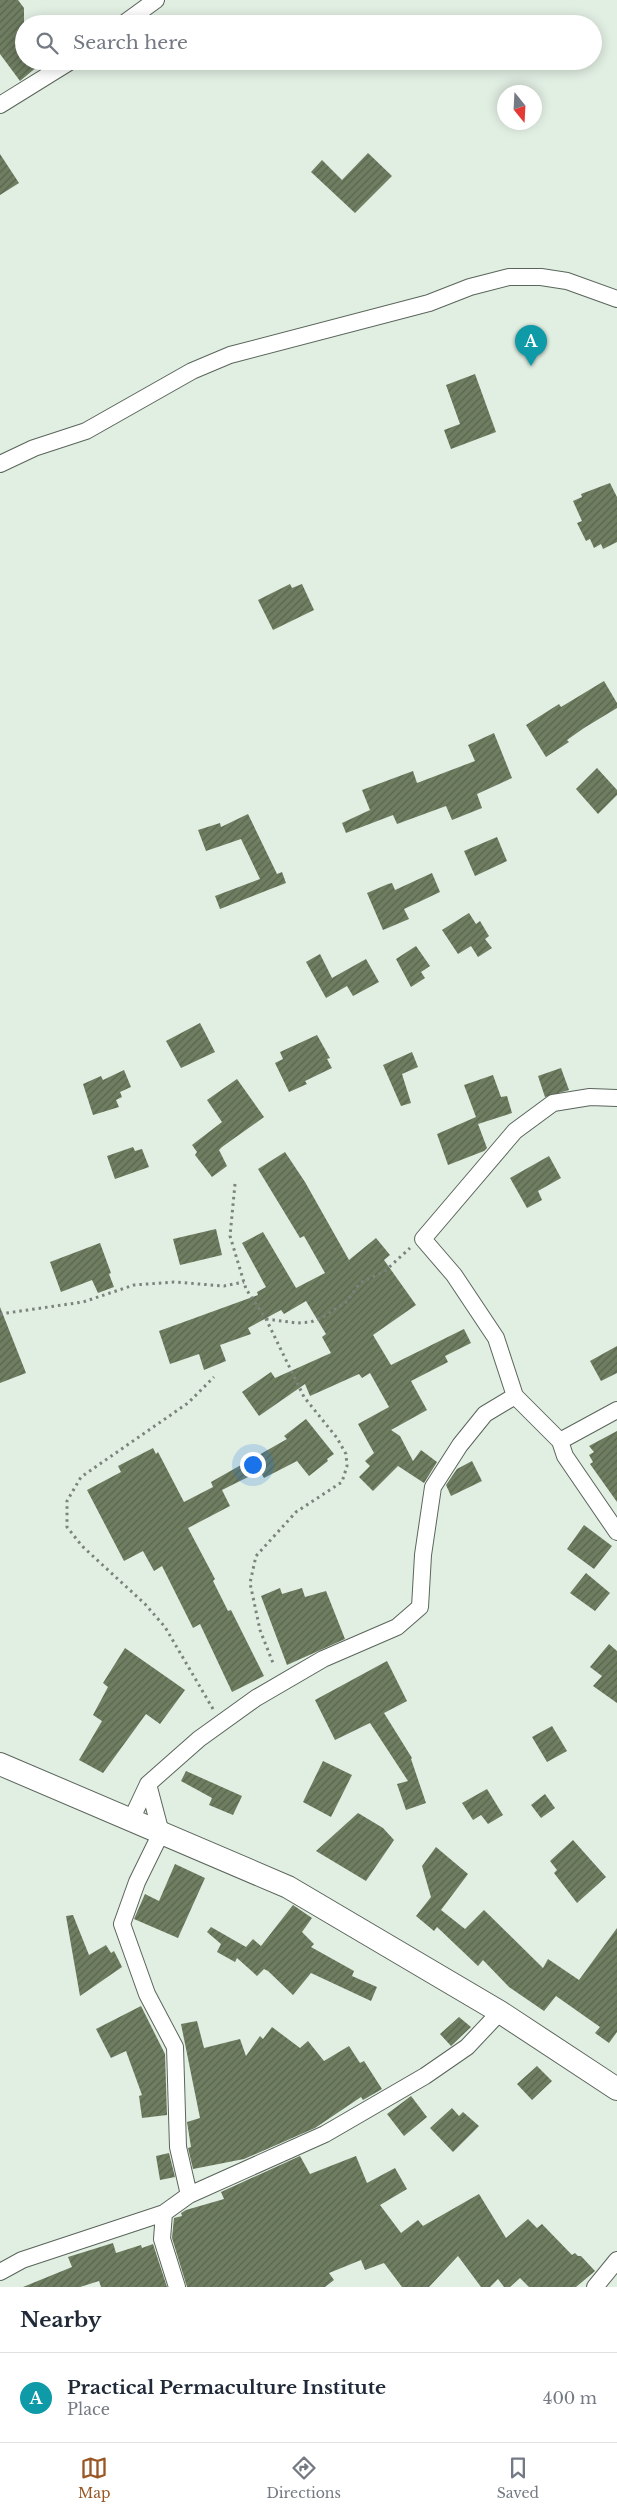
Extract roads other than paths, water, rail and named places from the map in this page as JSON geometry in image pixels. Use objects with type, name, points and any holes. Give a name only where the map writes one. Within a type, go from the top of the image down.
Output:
[{"type":"main road","points":[[0,1764],[288,1887],[500,2012],[617,2089]]},
{"type":"street","points":[[135,15],[156,0]]},
{"type":"street","points":[[0,105],[56,70]]},
{"type":"street","points":[[0,464],[34,448],[86,430],[192,371],[230,355],[429,303],[470,287],[509,277],[541,277],[567,281],[617,299]]},
{"type":"street","points":[[617,1098],[590,1097],[552,1103],[515,1131],[423,1239],[454,1275],[496,1338],[515,1396],[560,1441],[565,1456],[617,1532]]},
{"type":"street","points":[[131,1820],[148,1784],[199,1739],[256,1698],[323,1659],[397,1626],[420,1607],[422,1555],[433,1487],[460,1445],[485,1414],[515,1396]]},
{"type":"street","points":[[560,1441],[617,1410]]},
{"type":"street","points":[[148,1784],[161,1833],[138,1882],[122,1924],[147,1994],[175,2047],[178,2147],[189,2195]]},
{"type":"street","points":[[0,2272],[22,2260],[164,2213],[189,2195],[326,2134],[425,2076],[466,2046],[500,2012]]},
{"type":"street","points":[[164,2213],[162,2239],[177,2287]]},
{"type":"street","points":[[595,2287],[617,2260]]},
{"type":"place","name":"Practical Permaculture Institute","points":[[531,366]]}]
